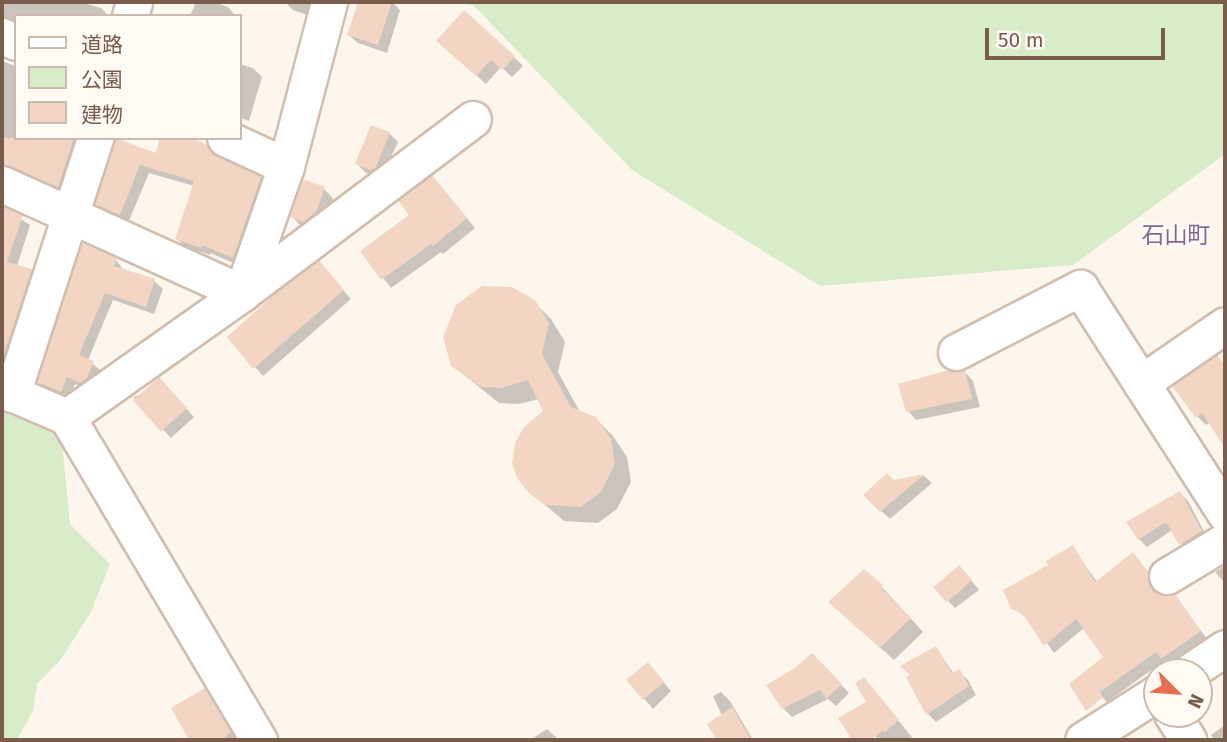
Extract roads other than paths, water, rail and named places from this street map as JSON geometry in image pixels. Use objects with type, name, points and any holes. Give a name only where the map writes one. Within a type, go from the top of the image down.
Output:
[{"type":"street","points":[[243,293],[286,166],[329,2]]},
{"type":"street","points":[[67,417],[243,293],[473,119]]},
{"type":"street","points":[[94,140],[7,392],[67,417],[259,740]]},
{"type":"street","points":[[229,140],[286,166]]},
{"type":"street","points":[[2,184],[243,293]]},
{"type":"street","points":[[956,352],[1080,288],[1225,513]]},
{"type":"street","points":[[1141,383],[1225,325]]},
{"type":"street","points":[[1167,576],[1225,541]]},
{"type":"street","points":[[1210,658],[1225,648]]},
{"type":"street","points":[[1093,738],[1143,703]]},
{"type":"district","name":"石山町","points":[[1176,235]]}]
